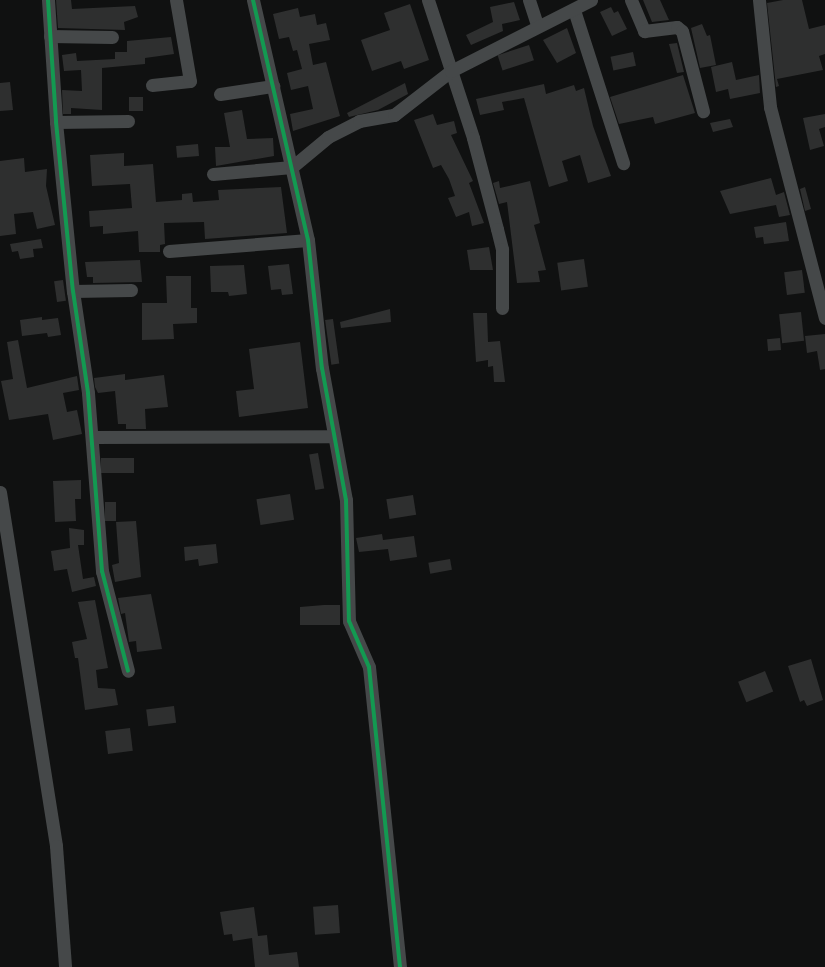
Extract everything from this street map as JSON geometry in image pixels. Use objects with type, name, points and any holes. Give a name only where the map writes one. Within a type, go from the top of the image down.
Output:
[{"type":"street","points":[[48,0],[56,122],[72,291],[92,437],[102,571],[107,601],[128,671]]},
{"type":"street","points":[[152,85],[190,81],[176,0]]},
{"type":"street","points":[[428,0],[473,138],[502,249],[502,308]]},
{"type":"street","points":[[529,0],[538,24]]},
{"type":"street","points":[[213,174],[292,167],[328,137],[359,121],[394,115],[451,71],[538,24],[574,10],[591,0]]},
{"type":"street","points":[[631,0],[644,31],[677,28],[682,30],[703,111]]},
{"type":"street","points":[[759,0],[770,107],[825,318]]},
{"type":"street","points":[[256,1],[273,86],[308,240],[332,436],[346,500],[349,621],[370,667],[400,967]]},
{"type":"street","points":[[574,10],[623,163]]},
{"type":"street","points":[[50,36],[112,37]]},
{"type":"street","points":[[220,94],[273,86]]},
{"type":"street","points":[[56,122],[128,121]]},
{"type":"street","points":[[169,252],[308,240]]},
{"type":"street","points":[[72,291],[131,290]]},
{"type":"street","points":[[92,437],[332,436]]},
{"type":"street","points":[[0,492],[56,846],[65,967]]},
{"type":"building","points":[[56,0],[71,0],[72,9],[135,6],[138,17],[124,22],[125,30],[58,28]]},
{"type":"building","points":[[643,0],[660,0],[669,20],[652,22]]},
{"type":"building","points":[[783,0],[802,0],[809,29],[825,25],[825,54],[819,56],[823,70],[777,79],[779,86],[776,87],[767,3]]},
{"type":"building","points":[[514,2],[520,20],[502,24],[503,31],[471,45],[466,35],[493,22],[490,7]]},
{"type":"building","points":[[410,4],[429,60],[404,69],[401,61],[372,71],[361,40],[390,30],[384,13]]},
{"type":"building","points":[[611,7],[614,13],[618,11],[627,29],[612,36],[600,12]]},
{"type":"building","points":[[298,8],[300,17],[315,14],[317,25],[326,23],[330,40],[309,44],[313,65],[326,62],[340,116],[293,131],[290,114],[313,109],[308,86],[291,90],[287,73],[302,69],[297,50],[293,51],[289,37],[279,39],[273,14]]},
{"type":"building","points":[[702,24],[707,36],[710,35],[716,65],[700,68],[691,28]]},
{"type":"building","points":[[567,28],[576,53],[557,63],[543,40]]},
{"type":"building","points":[[171,37],[174,54],[145,58],[145,64],[102,68],[102,110],[71,108],[71,114],[63,114],[62,90],[82,91],[81,70],[64,71],[62,55],[76,53],[77,61],[115,59],[115,52],[127,52],[127,41]]},
{"type":"building","points":[[677,43],[684,72],[677,73],[669,44]]},
{"type":"building","points":[[529,45],[534,60],[503,70],[498,55]]},
{"type":"building","points":[[633,52],[636,66],[613,70],[611,57]]},
{"type":"building","points":[[732,62],[736,80],[759,75],[760,93],[730,99],[728,89],[716,92],[711,67]]},
{"type":"building","points":[[683,75],[695,113],[655,124],[653,117],[619,124],[610,97]]},
{"type":"building","points":[[10,82],[13,110],[0,111],[0,83]]},
{"type":"building","points":[[405,83],[408,94],[378,110],[349,117],[347,113]]},
{"type":"building","points":[[544,84],[546,94],[574,85],[576,91],[584,88],[593,126],[611,176],[588,183],[580,155],[562,161],[568,181],[549,187],[524,98],[502,102],[504,110],[480,115],[476,99]]},
{"type":"building","points":[[129,97],[143,97],[143,111],[129,111]]},
{"type":"building","points":[[242,110],[247,139],[273,138],[274,156],[216,166],[215,147],[230,147],[224,113]]},
{"type":"building","points":[[433,114],[437,125],[454,121],[457,133],[451,135],[473,181],[469,183],[484,223],[472,226],[469,212],[456,217],[448,198],[455,196],[449,179],[441,165],[433,168],[414,120]]},
{"type":"building","points":[[825,114],[825,127],[819,129],[824,146],[810,150],[803,118]]},
{"type":"building","points":[[730,119],[733,127],[713,132],[710,123]]},
{"type":"building","points":[[198,144],[199,156],[177,158],[176,146]]},
{"type":"building","points":[[124,153],[124,166],[153,164],[156,202],[182,200],[182,194],[192,193],[193,202],[219,200],[218,190],[281,187],[287,233],[205,239],[204,222],[164,223],[165,244],[160,245],[160,252],[139,252],[138,231],[103,234],[103,226],[90,227],[89,211],[132,208],[130,184],[92,186],[90,155]]},
{"type":"building","points":[[24,158],[25,172],[47,169],[46,186],[55,225],[37,229],[33,212],[14,214],[16,234],[0,236],[0,161]]},
{"type":"building","points":[[771,178],[776,195],[784,192],[790,215],[779,217],[776,205],[730,214],[720,191]]},
{"type":"building","points":[[499,181],[500,188],[530,181],[540,223],[534,225],[546,270],[538,271],[540,282],[517,283],[507,202],[499,204],[493,183]]},
{"type":"building","points":[[805,187],[811,209],[805,211],[800,189]]},
{"type":"building","points":[[786,222],[789,241],[764,244],[763,237],[756,238],[754,227]]},
{"type":"building","points":[[41,239],[43,248],[33,249],[34,257],[20,259],[18,251],[12,252],[10,244]]},
{"type":"building","points":[[489,247],[493,270],[470,270],[467,250]]},
{"type":"building","points":[[584,259],[588,287],[561,290],[557,263]]},
{"type":"building","points":[[140,260],[142,282],[93,283],[93,277],[87,277],[85,262]]},
{"type":"building","points":[[289,264],[293,294],[282,295],[281,289],[271,290],[268,266]]},
{"type":"building","points":[[244,265],[247,294],[229,296],[228,292],[211,292],[210,266]]},
{"type":"building","points":[[802,270],[805,293],[787,295],[784,272]]},
{"type":"building","points":[[166,276],[191,276],[191,308],[197,308],[197,323],[173,324],[174,339],[142,340],[142,303],[167,303]]},
{"type":"building","points":[[63,280],[66,301],[57,302],[54,281]]},
{"type":"building","points":[[390,309],[391,322],[341,328],[340,322]]},
{"type":"building","points":[[801,312],[804,341],[782,343],[779,314]]},
{"type":"building","points":[[473,313],[487,313],[488,342],[500,341],[505,382],[494,382],[493,366],[488,367],[488,360],[476,362]]},
{"type":"building","points":[[42,317],[42,320],[58,318],[61,335],[48,337],[47,333],[22,336],[20,320]]},
{"type":"building","points":[[333,319],[339,364],[331,365],[325,320]]},
{"type":"building","points":[[825,334],[825,369],[820,370],[817,351],[807,353],[805,336]]},
{"type":"building","points":[[780,338],[781,350],[768,351],[767,339]]},
{"type":"building","points":[[18,340],[27,388],[77,376],[79,390],[63,393],[67,412],[77,410],[82,434],[53,440],[48,414],[9,420],[1,381],[13,379],[7,342]]},
{"type":"building","points":[[300,342],[308,408],[239,417],[236,391],[254,389],[249,349]]},
{"type":"building","points":[[125,374],[125,380],[164,375],[168,407],[145,409],[146,429],[126,429],[126,424],[118,424],[115,391],[98,393],[95,387],[94,378]]},
{"type":"building","points":[[318,453],[324,488],[315,490],[309,455]]},
{"type":"building","points":[[101,458],[134,458],[134,473],[101,473]]},
{"type":"building","points":[[81,480],[81,499],[75,499],[76,521],[55,522],[53,481]]},
{"type":"building","points":[[290,494],[294,520],[260,525],[256,499]]},
{"type":"building","points":[[413,495],[416,515],[389,519],[386,499]]},
{"type":"building","points":[[105,502],[116,502],[116,521],[105,521]]},
{"type":"building","points":[[136,521],[141,577],[115,582],[112,565],[119,563],[116,522]]},
{"type":"building","points":[[69,528],[84,530],[84,545],[78,545],[83,579],[94,577],[96,586],[72,592],[67,569],[54,571],[51,551],[70,548]]},
{"type":"building","points":[[382,534],[383,540],[414,536],[417,557],[390,561],[388,549],[359,552],[356,538]]},
{"type":"building","points":[[216,544],[218,563],[199,566],[198,559],[185,561],[184,547]]},
{"type":"building","points":[[450,559],[452,570],[430,574],[428,563]]},
{"type":"building","points":[[151,594],[162,649],[137,652],[136,641],[129,642],[125,613],[121,614],[118,598]]},
{"type":"building","points":[[95,600],[108,668],[96,670],[98,688],[115,689],[118,705],[85,710],[78,658],[75,658],[72,642],[87,639],[78,602]]},
{"type":"building","points":[[340,605],[340,625],[300,625],[300,607]]},
{"type":"building","points":[[811,659],[823,700],[807,706],[804,700],[800,702],[788,666]]},
{"type":"building","points":[[765,671],[773,691],[746,702],[738,682]]},
{"type":"building","points":[[174,706],[176,723],[148,726],[146,709]]},
{"type":"building","points":[[130,728],[133,751],[108,754],[105,731]]},
{"type":"building","points":[[338,905],[340,933],[315,935],[313,907]]},
{"type":"building","points":[[254,907],[258,936],[267,935],[269,955],[297,952],[299,967],[255,967],[252,938],[233,941],[232,934],[224,935],[220,912]]},
{"type":"cycle path","points":[[48,0],[56,122],[73,291],[88,393],[102,571],[128,671]]},
{"type":"cycle path","points":[[253,0],[308,240],[322,368],[346,500],[349,621],[369,667],[400,967]]}]
